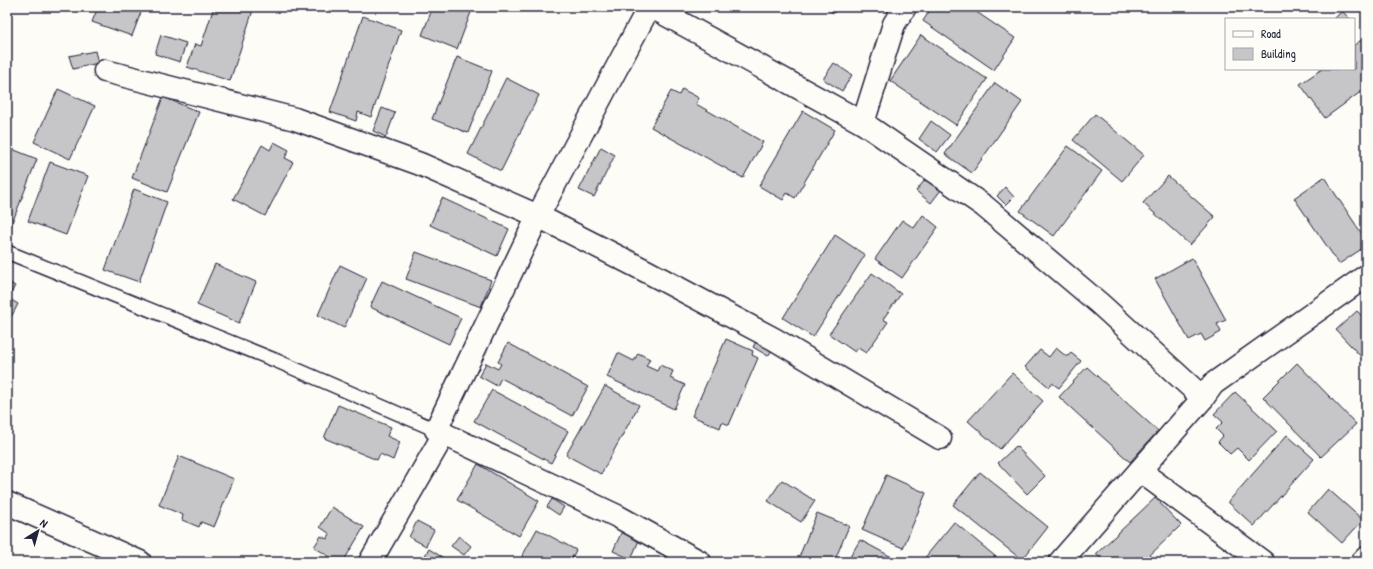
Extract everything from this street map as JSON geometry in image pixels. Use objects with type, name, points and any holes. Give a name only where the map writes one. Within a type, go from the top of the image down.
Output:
[{"type":"street","points":[[370,562],[440,432],[538,216],[649,7]]},
{"type":"street","points":[[652,7],[863,123],[984,206],[1100,304],[1203,398]]},
{"type":"street","points":[[863,123],[894,24],[905,7]]},
{"type":"street","points":[[105,71],[295,119],[420,164],[538,216],[646,271],[774,339],[940,438]]},
{"type":"street","points":[[1060,562],[1203,398],[1213,384],[1366,276]]},
{"type":"street","points":[[440,432],[618,516],[700,562]]},
{"type":"street","points":[[1140,471],[1263,562]]},
{"type":"street","points":[[7,504],[140,562]]},
{"type":"street","points":[[1362,562],[1366,558]]},
{"type":"lane","points":[[7,252],[277,361],[440,432]]},
{"type":"building","points":[[74,7],[84,7],[82,11]]},
{"type":"building","points":[[98,7],[143,7],[132,36],[92,22]]},
{"type":"building","points":[[214,7],[254,7],[230,81],[187,67],[195,44],[201,46]]},
{"type":"building","points":[[433,7],[473,7],[457,49],[422,35]]},
{"type":"building","points":[[823,7],[837,7],[834,13]]},
{"type":"building","points":[[932,7],[969,7],[1015,38],[994,70],[923,21]]},
{"type":"building","points":[[1342,11],[1349,18],[1335,18]]},
{"type":"building","points":[[363,16],[401,30],[371,117],[358,112],[356,121],[330,112]]},
{"type":"building","points":[[161,35],[186,43],[180,62],[155,54]]},
{"type":"building","points":[[921,35],[987,79],[956,125],[890,81]]},
{"type":"building","points":[[1366,37],[1366,88],[1325,118],[1300,84],[1321,70],[1355,70],[1355,44]]},
{"type":"building","points":[[95,51],[98,63],[73,69],[69,56]]},
{"type":"building","points":[[457,57],[492,71],[468,133],[432,119]]},
{"type":"building","points":[[834,63],[852,75],[842,91],[823,79]]},
{"type":"building","points":[[506,78],[539,95],[501,171],[468,154]]},
{"type":"building","points":[[995,83],[1022,102],[972,173],[945,154]]},
{"type":"building","points":[[58,89],[95,106],[70,159],[34,142]]},
{"type":"building","points":[[682,89],[699,98],[696,104],[763,142],[743,178],[651,127],[671,91],[679,95]]},
{"type":"building","points":[[163,97],[199,112],[167,192],[132,178]]},
{"type":"building","points":[[382,108],[395,113],[386,137],[373,131]]},
{"type":"building","points":[[803,111],[835,130],[795,198],[787,193],[783,200],[759,186]]},
{"type":"building","points":[[1095,114],[1144,155],[1122,181],[1073,140]]},
{"type":"building","points":[[931,121],[950,135],[937,152],[919,139]]},
{"type":"building","points":[[274,142],[289,150],[285,158],[293,162],[265,216],[233,199],[262,145],[270,150]]},
{"type":"building","points":[[1068,146],[1102,171],[1054,236],[1020,211]]},
{"type":"building","points":[[7,147],[37,159],[7,236]]},
{"type":"building","points":[[601,147],[615,155],[594,197],[579,190]]},
{"type":"building","points":[[50,162],[88,176],[66,235],[28,221]]},
{"type":"building","points":[[929,175],[944,186],[931,203],[916,191]]},
{"type":"building","points":[[1168,176],[1215,217],[1190,245],[1143,203]]},
{"type":"building","points":[[1324,177],[1366,240],[1366,246],[1339,264],[1294,198]]},
{"type":"building","points":[[1005,187],[1014,197],[1006,205],[997,196]]},
{"type":"building","points":[[134,189],[167,202],[139,282],[105,270]]},
{"type":"building","points":[[442,198],[509,229],[497,256],[430,225]]},
{"type":"building","points":[[923,215],[938,227],[902,278],[875,259],[902,220],[914,228]]},
{"type":"building","points":[[835,235],[865,255],[813,337],[783,318]]},
{"type":"building","points":[[416,252],[491,280],[481,307],[406,279]]},
{"type":"building","points":[[1192,258],[1226,320],[1217,324],[1221,332],[1205,341],[1201,334],[1189,340],[1155,279]]},
{"type":"building","points":[[215,264],[256,282],[239,323],[197,305]]},
{"type":"building","points":[[340,265],[367,278],[344,328],[318,315]]},
{"type":"building","points":[[872,273],[901,294],[883,319],[888,322],[866,353],[858,348],[855,352],[829,334]]},
{"type":"building","points":[[7,281],[15,286],[8,298],[18,304],[7,325]]},
{"type":"building","points":[[382,281],[461,318],[449,344],[370,307]]},
{"type":"building","points":[[1357,311],[1362,316],[1366,312],[1366,362],[1336,330]]},
{"type":"building","points":[[758,338],[774,347],[768,356],[753,347]]},
{"type":"building","points":[[726,339],[753,351],[752,355],[758,358],[729,425],[722,422],[720,428],[692,416]]},
{"type":"building","points":[[508,343],[588,387],[572,416],[501,378],[497,386],[479,376],[486,363],[498,369],[501,364],[498,362]]},
{"type":"building","points":[[1056,348],[1067,357],[1071,353],[1081,361],[1059,388],[1052,383],[1049,387],[1025,367],[1040,350],[1049,357]]},
{"type":"building","points":[[618,353],[634,361],[638,353],[650,359],[646,366],[657,371],[660,365],[673,371],[670,378],[685,385],[674,409],[607,377]]},
{"type":"building","points":[[1297,363],[1356,424],[1321,457],[1263,397]]},
{"type":"building","points":[[1087,367],[1158,431],[1130,462],[1059,397]]},
{"type":"building","points":[[1012,373],[1043,401],[1000,449],[968,421]]},
{"type":"building","points":[[605,386],[639,405],[601,474],[566,455]]},
{"type":"building","points":[[492,390],[568,431],[551,463],[474,421]]},
{"type":"building","points":[[1235,392],[1277,431],[1249,460],[1237,448],[1230,454],[1218,442],[1223,436],[1216,429],[1223,422],[1214,414]]},
{"type":"building","points":[[338,405],[391,427],[387,436],[400,442],[393,460],[380,454],[377,460],[324,438]]},
{"type":"building","points":[[1287,435],[1314,459],[1254,526],[1228,502]]},
{"type":"building","points":[[1016,446],[1045,476],[1027,494],[998,463]]},
{"type":"building","points":[[179,456],[234,479],[214,527],[201,522],[199,527],[182,520],[183,515],[159,505]]},
{"type":"building","points":[[478,464],[539,501],[519,536],[457,500]]},
{"type":"building","points":[[980,472],[1048,527],[1022,560],[953,505]]},
{"type":"building","points":[[886,475],[926,493],[903,548],[862,530]]},
{"type":"building","points":[[782,480],[815,501],[801,522],[768,501]]},
{"type":"building","points":[[1328,489],[1363,520],[1342,543],[1308,512]]},
{"type":"building","points":[[1155,498],[1181,525],[1143,562],[1104,562],[1096,554]]},
{"type":"building","points":[[552,499],[564,507],[559,515],[547,507]]},
{"type":"building","points":[[332,507],[364,527],[343,562],[338,562],[314,547],[321,536],[327,539],[330,534],[320,527]]},
{"type":"building","points":[[817,513],[849,526],[834,562],[797,562]]},
{"type":"building","points":[[417,521],[434,530],[426,546],[409,537]]},
{"type":"building","points":[[954,522],[1002,562],[925,562],[923,560]]},
{"type":"building","points":[[537,529],[576,550],[570,562],[519,562]]},
{"type":"building","points":[[622,531],[640,538],[631,559],[613,551]]},
{"type":"building","points":[[459,536],[471,546],[464,555],[451,546]]},
{"type":"building","points":[[860,540],[901,562],[859,562],[850,557]]},
{"type":"building","points":[[429,549],[450,562],[421,562]]}]
